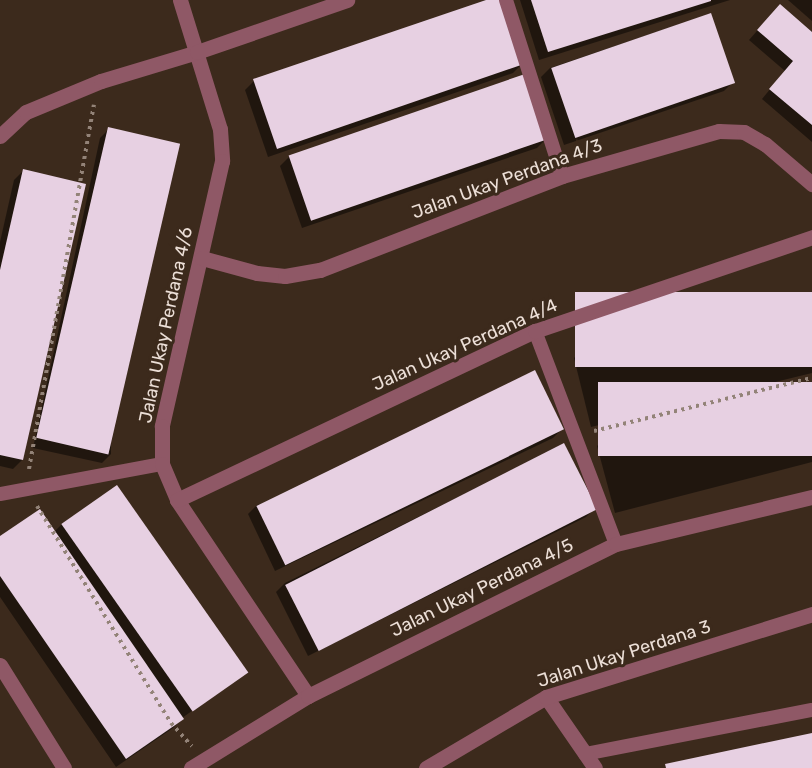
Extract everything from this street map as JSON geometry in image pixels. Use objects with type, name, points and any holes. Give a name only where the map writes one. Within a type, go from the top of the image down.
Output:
[{"type":"street","name":"Jalan Ukay Perdana 4/6","points":[[180,0],[220,129],[222,161],[202,258],[162,426],[162,464],[177,500],[308,696]]},
{"type":"street","points":[[0,136],[26,112],[101,81],[197,52],[347,0]]},
{"type":"street","name":"Jalan Ukay Perdana 4/3","points":[[202,258],[257,273],[285,276],[320,270],[562,176],[719,131],[744,132],[765,144],[812,184]]},
{"type":"street","name":"Jalan Ukay Perdana 4/4","points":[[177,500],[535,331],[812,237]]},
{"type":"street","name":"Jalan Ukay Perdana 4/5","points":[[191,768],[308,696],[616,544],[812,497]]},
{"type":"street","name":"Jalan Ukay Perdana 3","points":[[426,768],[546,697],[812,614]]},
{"type":"street","points":[[0,665],[64,768]]},
{"type":"street","points":[[546,697],[595,768]]},
{"type":"lane","points":[[506,0],[562,176]]},
{"type":"lane","points":[[535,331],[616,544]]},
{"type":"lane","points":[[0,494],[162,464]]},
{"type":"lane","points":[[585,754],[812,710]]},
{"type":"path","points":[[101,81],[91,113],[25,488],[171,723],[205,760]]},
{"type":"path","points":[[574,436],[812,378]]},
{"type":"building","points":[[486,0],[502,0],[524,64],[277,149],[253,79]]},
{"type":"building","points":[[531,0],[711,0],[711,1],[548,52]]},
{"type":"building","points":[[780,4],[812,32],[812,125],[769,89],[793,61],[757,30]]},
{"type":"building","points":[[711,13],[735,83],[575,138],[551,68]]},
{"type":"building","points":[[525,74],[547,139],[311,221],[289,155]]},
{"type":"building","points":[[108,127],[180,144],[108,454],[36,438]]},
{"type":"building","points":[[23,169],[86,184],[23,460],[0,455],[0,270]]},
{"type":"building","points":[[575,292],[812,292],[812,367],[575,367]]},
{"type":"building","points":[[535,370],[564,429],[285,565],[256,506]]},
{"type":"building","points":[[598,382],[812,382],[812,456],[598,456]]},
{"type":"building","points":[[564,443],[598,509],[319,651],[285,585]]},
{"type":"building","points":[[117,485],[248,673],[193,712],[61,524]]},
{"type":"building","points":[[40,509],[184,719],[126,759],[0,576],[0,536]]},
{"type":"building","points":[[812,733],[812,768],[666,768],[665,764]]}]
